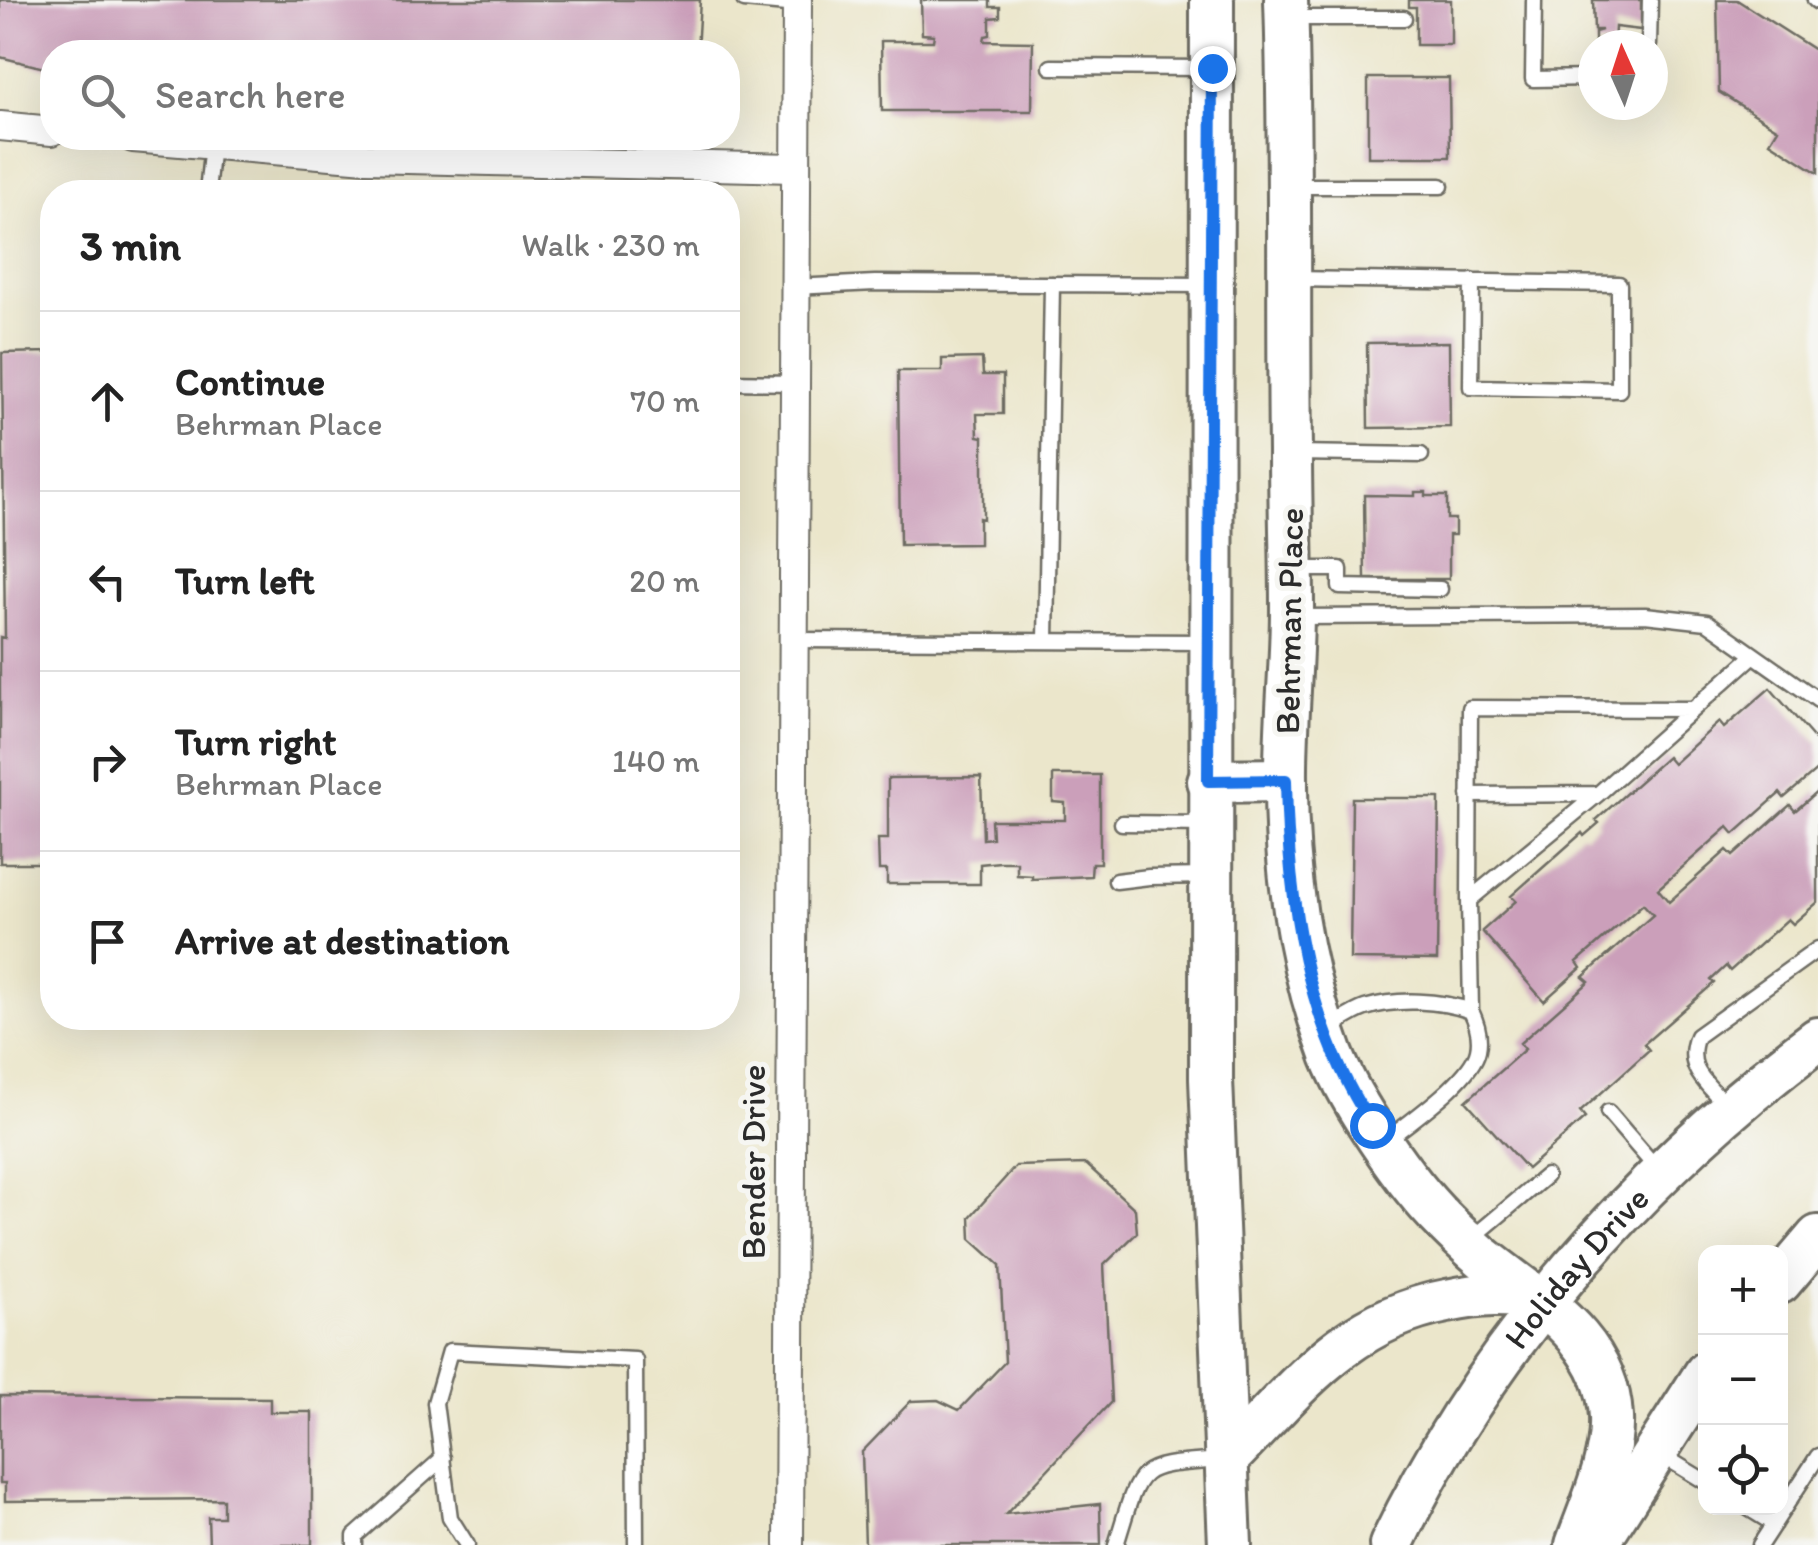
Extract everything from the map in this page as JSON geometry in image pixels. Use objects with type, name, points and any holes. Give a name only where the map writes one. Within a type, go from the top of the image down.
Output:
[{"type":"main road","points":[[1212,0],[1210,1079],[1230,1545]]},
{"type":"main road","name":"Behrman Place","points":[[1286,9],[1292,569],[1286,837],[1295,914],[1324,1030],[1347,1088],[1384,1144],[1420,1194],[1467,1242],[1544,1302],[1591,1350],[1608,1399],[1610,1439],[1598,1488],[1576,1545]]},
{"type":"main road","points":[[1208,781],[1286,780]]},
{"type":"main road","name":"Holiday Drive","points":[[1391,1545],[1457,1423],[1504,1352],[1544,1302],[1662,1175],[1730,1110],[1818,1038]]},
{"type":"main road","points":[[1788,1272],[1818,1236]]},
{"type":"main road","points":[[1226,1460],[1327,1356],[1381,1321],[1436,1302],[1470,1296],[1514,1294],[1544,1302]]},
{"type":"main road","points":[[1595,1545],[1698,1385]]},
{"type":"street","name":"Bender Drive","points":[[789,1545],[797,2]]},
{"type":"street","points":[[0,126],[40,130]]},
{"type":"street","points":[[278,150],[366,158],[794,168]]},
{"type":"lane","points":[[744,0],[797,2]]},
{"type":"lane","points":[[1534,0],[1533,79],[1578,78]]},
{"type":"lane","points":[[1649,30],[1650,0]]},
{"type":"lane","points":[[1286,9],[1404,18]]},
{"type":"lane","points":[[1050,66],[1212,68]]},
{"type":"lane","points":[[208,180],[211,150]]},
{"type":"lane","points":[[1289,186],[1441,186]]},
{"type":"lane","points":[[1291,279],[1619,284],[1619,390],[1470,387],[1472,282]]},
{"type":"lane","points":[[794,287],[875,283],[1211,285]]},
{"type":"lane","points":[[1046,641],[1052,284]]},
{"type":"lane","points":[[740,382],[794,384]]},
{"type":"lane","points":[[1290,453],[1421,455]]},
{"type":"lane","points":[[1292,569],[1340,569],[1340,587],[1440,589]]},
{"type":"lane","points":[[1292,617],[1645,615],[1706,622],[1818,700]]},
{"type":"lane","points":[[792,640],[1209,642]]},
{"type":"lane","points":[[1469,900],[1598,794],[1754,655]]},
{"type":"lane","points":[[1384,1144],[1464,1074],[1478,1052],[1478,1025],[1471,1011],[1470,708],[1694,708]]},
{"type":"lane","points":[[1469,795],[1598,794]]},
{"type":"lane","points":[[1122,823],[1209,824]]},
{"type":"lane","points":[[1116,881],[1209,876]]},
{"type":"lane","points":[[1730,1110],[1692,1064],[1690,1054],[1697,1036],[1818,948]]},
{"type":"lane","points":[[1324,1030],[1364,1008],[1403,1002],[1458,1006],[1471,1011]]},
{"type":"lane","points":[[1608,1112],[1662,1175]]},
{"type":"lane","points":[[1467,1242],[1546,1176]]},
{"type":"lane","points":[[466,1545],[450,1518],[435,1404],[450,1351],[635,1360],[636,1545]]},
{"type":"lane","points":[[1655,1451],[1698,1477]]},
{"type":"lane","points":[[1760,1545],[1818,1456]]},
{"type":"lane","points":[[356,1545],[356,1536],[442,1458]]},
{"type":"lane","points":[[1116,1545],[1134,1489],[1144,1472],[1158,1465],[1226,1460]]},
{"type":"lane","points":[[1759,1515],[1774,1524]]},
{"type":"building","points":[[0,0],[700,0],[698,40],[40,40],[40,67],[0,57]]},
{"type":"building","points":[[921,0],[990,0],[990,7],[1000,7],[1000,17],[990,18],[990,35],[984,41],[1033,42],[1032,111],[882,111],[881,41],[933,41],[934,35],[922,34]]},
{"type":"building","points":[[1409,0],[1451,0],[1451,45],[1416,45],[1416,7],[1409,7]]},
{"type":"building","points":[[1593,0],[1641,0],[1641,30],[1594,30]]},
{"type":"building","points":[[1717,0],[1737,0],[1818,52],[1818,173],[1770,142],[1778,129],[1719,92]]},
{"type":"building","points":[[1368,78],[1449,78],[1450,157],[1368,157]]},
{"type":"building","points":[[1449,342],[1450,427],[1368,428],[1367,343]]},
{"type":"building","points":[[40,352],[40,863],[0,863],[0,637],[5,638],[2,353]]},
{"type":"building","points":[[982,358],[983,375],[1003,375],[1003,414],[977,414],[978,436],[983,437],[983,519],[979,518],[979,544],[900,545],[898,371],[942,371],[942,359]]},
{"type":"building","points":[[1415,492],[1447,496],[1447,519],[1455,519],[1455,535],[1449,535],[1449,579],[1365,579],[1364,495],[1415,496]]},
{"type":"building","points":[[1770,688],[1818,743],[1818,769],[1784,798],[1780,793],[1734,834],[1728,827],[1658,889],[1669,902],[1727,850],[1733,856],[1790,805],[1795,811],[1818,791],[1818,902],[1793,924],[1788,919],[1730,971],[1726,966],[1711,980],[1714,983],[1644,1044],[1649,1050],[1580,1112],[1585,1118],[1527,1169],[1466,1101],[1525,1049],[1520,1043],[1589,982],[1583,977],[1653,915],[1643,904],[1577,962],[1581,968],[1544,1001],[1482,931],[1516,901],[1511,896],[1582,833],[1584,836],[1599,823],[1596,820],[1667,757],[1673,764],[1719,722],[1724,728]]},
{"type":"building","points":[[1053,775],[1100,775],[1100,863],[1092,863],[1091,876],[1032,879],[1017,875],[1017,862],[1000,862],[980,864],[980,884],[887,884],[887,870],[879,870],[878,839],[888,839],[888,778],[981,777],[983,839],[992,838],[991,820],[1065,820],[1065,803],[1053,802]]},
{"type":"building","points":[[1352,798],[1439,798],[1437,960],[1350,959]]},
{"type":"building","points":[[1086,1164],[1135,1209],[1137,1233],[1104,1265],[1111,1402],[1006,1514],[1100,1504],[1101,1545],[865,1545],[862,1452],[911,1401],[938,1400],[959,1410],[1005,1362],[1000,1265],[971,1239],[970,1217],[1016,1166]]},
{"type":"building","points":[[0,1396],[270,1398],[270,1412],[312,1412],[312,1545],[209,1545],[208,1517],[223,1517],[223,1499],[5,1501],[5,1483],[0,1483]]},
{"type":"route","points":[[1212,68],[1208,781],[1286,780],[1286,837],[1306,969],[1333,1056],[1347,1088],[1372,1125]]}]
